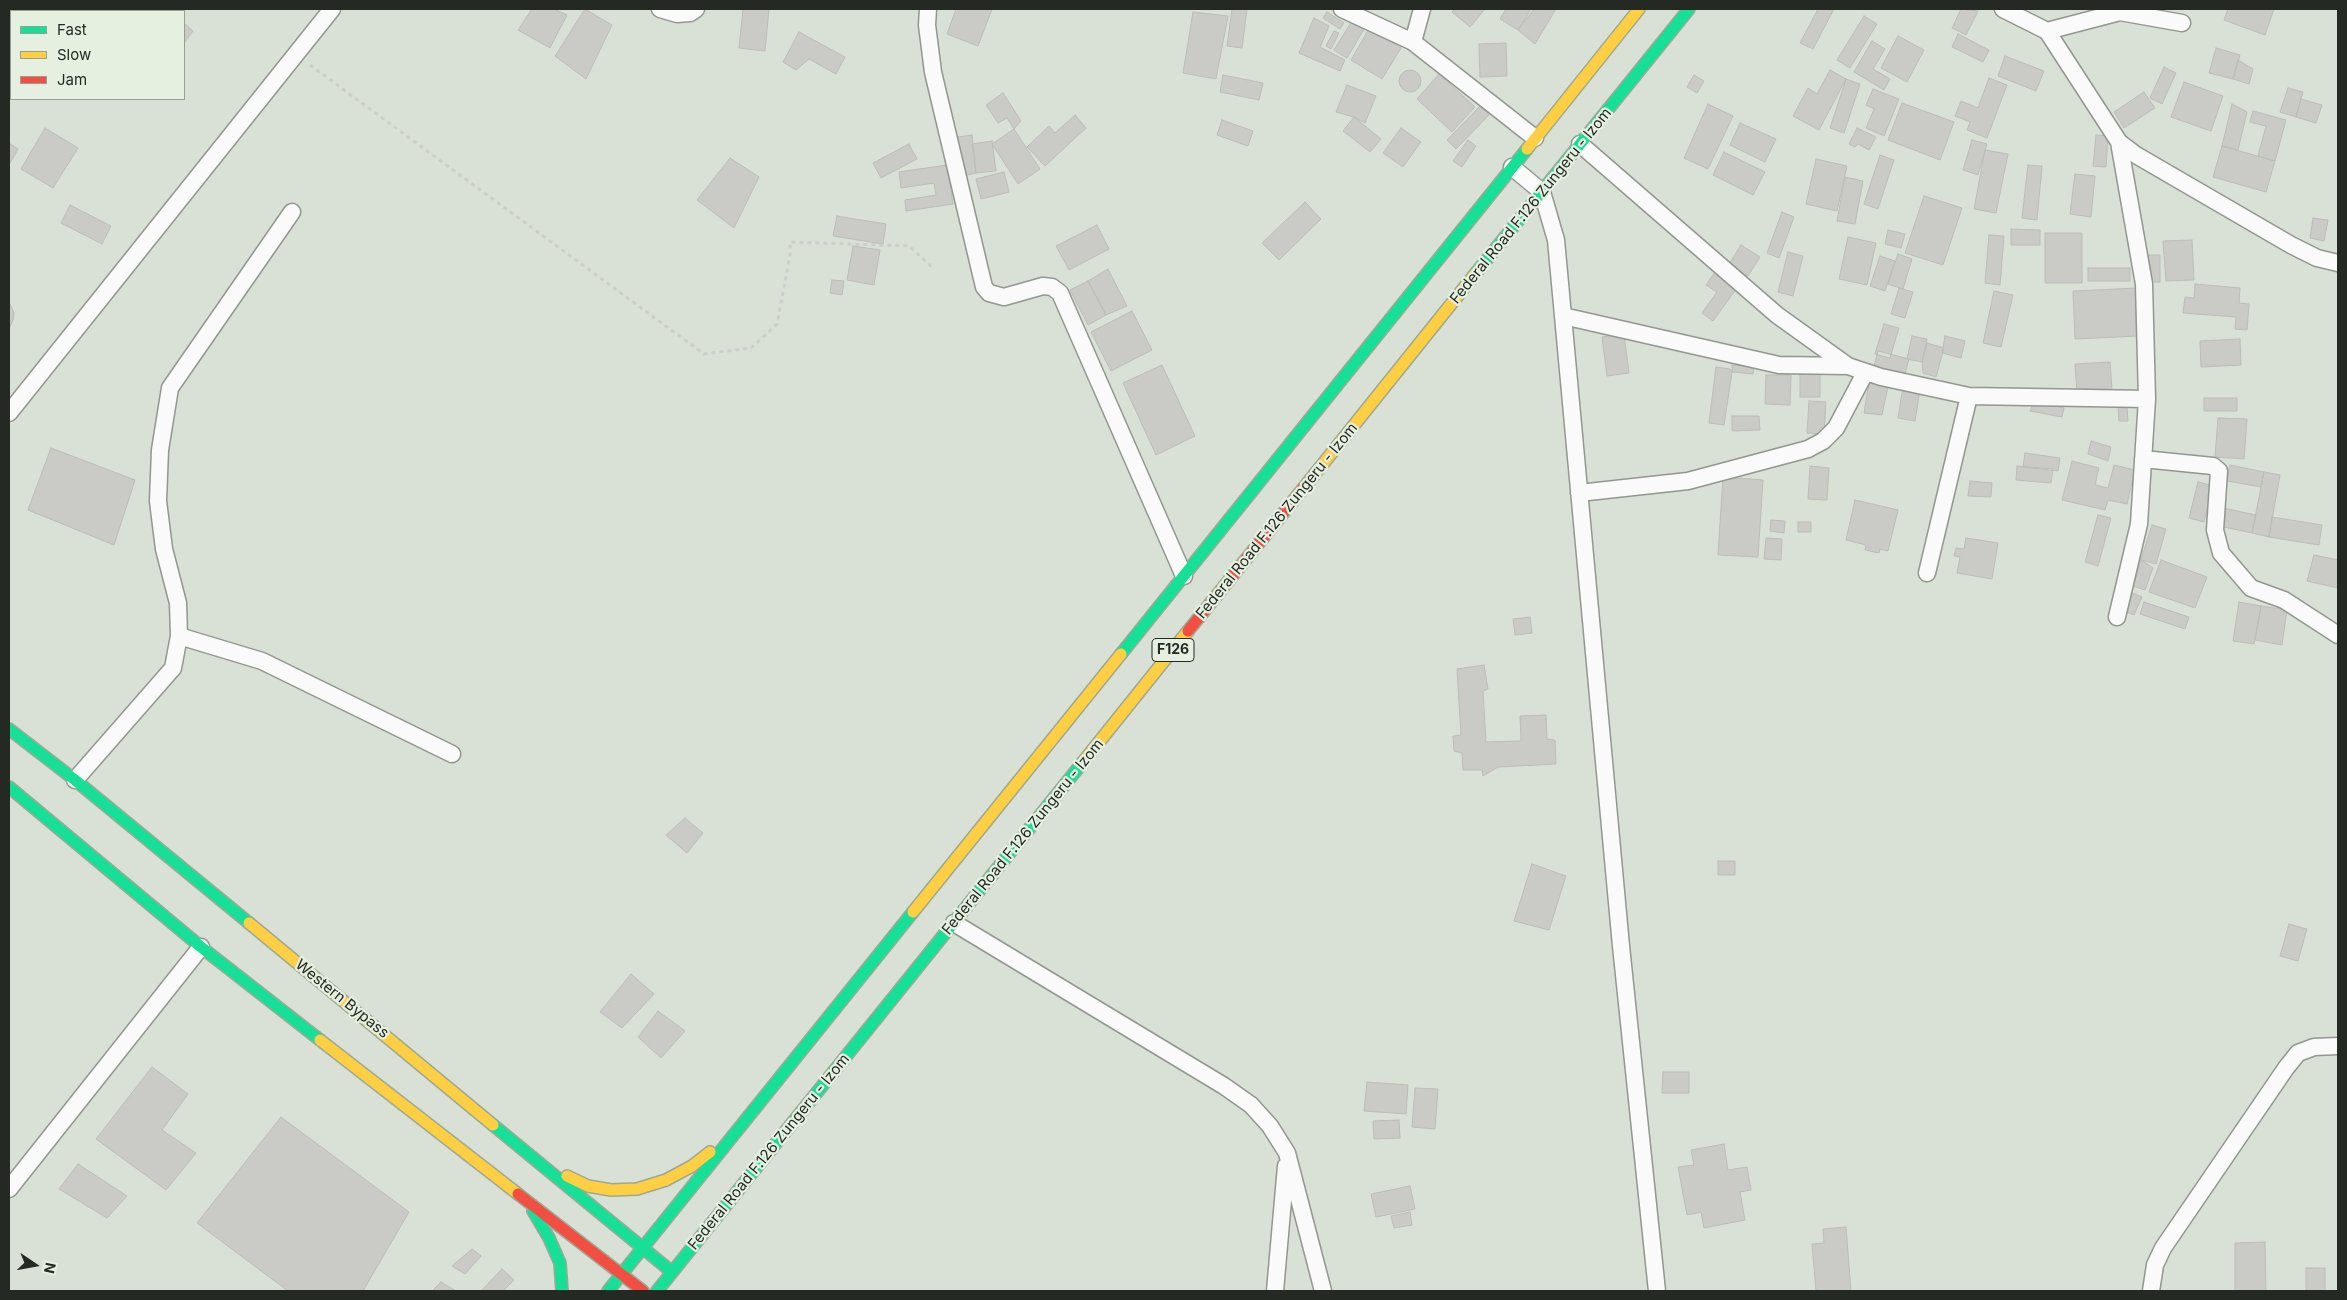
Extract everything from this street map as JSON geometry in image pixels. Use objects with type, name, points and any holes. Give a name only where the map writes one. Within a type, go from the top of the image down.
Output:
[{"type":"main road","name":"F126","points":[[608,1291],[1639,9]]},
{"type":"main road","name":"Federal Road F.126 Zungeru - Izom","points":[[658,1291],[1689,9]]},
{"type":"main road","name":"Western Bypass","points":[[9,729],[75,780],[672,1272]]},
{"type":"main road","points":[[9,786],[201,947],[524,1196],[643,1291]]},
{"type":"main road","points":[[544,1166],[588,1186],[611,1190],[636,1189],[666,1180],[692,1166],[741,1127]]},
{"type":"main road","points":[[524,1196],[549,1238],[560,1263],[562,1291]]},
{"type":"street","points":[[9,414],[332,9]]},
{"type":"street","points":[[660,9],[677,14],[690,13],[696,9]]},
{"type":"street","points":[[928,9],[927,25],[933,72],[984,287],[989,293],[1004,297],[1043,286],[1052,287],[1060,293],[1184,576]]},
{"type":"street","points":[[1342,9],[1413,42],[1535,138]]},
{"type":"street","points":[[1413,42],[1422,9]]},
{"type":"street","points":[[2003,9],[2047,31],[2120,142],[2136,155],[2291,245],[2317,258],[2338,262]]},
{"type":"street","points":[[2047,31],[2120,12],[2182,23]]},
{"type":"street","points":[[2117,617],[2138,524],[2147,399],[2144,284],[2120,142]]},
{"type":"street","points":[[1580,144],[1777,315],[1848,366],[1865,373],[1969,396],[2147,399]]},
{"type":"street","points":[[1512,167],[1542,192],[1556,240],[1620,937],[1657,1291]]},
{"type":"street","points":[[75,780],[173,668],[179,636],[178,603],[164,549],[158,501],[160,450],[170,388],[292,212]]},
{"type":"street","points":[[1563,316],[1779,365],[1848,366]]},
{"type":"street","points":[[1579,494],[1688,481],[1808,449],[1824,441],[1836,428],[1865,373]]},
{"type":"street","points":[[1927,573],[1969,396]]},
{"type":"street","points":[[2143,459],[2212,466],[2219,471],[2220,480],[2215,530],[2221,553],[2251,588],[2284,600],[2338,635]]},
{"type":"street","points":[[179,636],[262,660],[452,754]]},
{"type":"street","points":[[954,923],[1224,1086],[1250,1105],[1270,1126],[1287,1153],[1323,1291]]},
{"type":"street","points":[[9,1189],[201,947]]},
{"type":"street","points":[[2151,1291],[2155,1265],[2163,1248],[2286,1068],[2298,1053],[2314,1047],[2338,1046]]},
{"type":"street","points":[[1276,1291],[1287,1153]]},
{"type":"path","points":[[295,54],[704,354],[751,348],[777,324],[790,255],[790,242],[909,246],[934,269]]},
{"type":"building","points":[[64,9],[66,10],[42,10]]},
{"type":"building","points":[[134,9],[175,9],[174,10]]},
{"type":"building","points":[[532,9],[554,9],[567,15],[550,48],[518,30]]},
{"type":"building","points":[[585,9],[612,25],[586,79],[555,56]]},
{"type":"building","points":[[743,9],[769,9],[765,51],[739,48]]},
{"type":"building","points":[[956,9],[992,9],[978,46],[947,34]]},
{"type":"building","points":[[1232,9],[1247,9],[1242,48],[1227,46]]},
{"type":"building","points":[[1455,9],[1485,9],[1470,27],[1452,12]]},
{"type":"building","points":[[1506,9],[1531,9],[1518,30],[1500,19]]},
{"type":"building","points":[[1534,9],[1556,9],[1535,44],[1518,30]]},
{"type":"building","points":[[1818,9],[1834,9],[1813,49],[1800,43]]},
{"type":"building","points":[[1961,9],[1978,11],[1966,35],[1952,28]]},
{"type":"building","points":[[2228,9],[2274,9],[2265,35],[2224,20]]},
{"type":"building","points":[[1193,12],[1228,16],[1216,79],[1183,73]]},
{"type":"building","points":[[1327,12],[1344,23],[1340,29],[1323,18]]},
{"type":"building","points":[[1864,16],[1877,24],[1850,68],[1837,60]]},
{"type":"building","points":[[1314,18],[1329,26],[1320,47],[1345,60],[1340,71],[1299,53]]},
{"type":"building","points":[[1352,21],[1364,29],[1347,58],[1334,50]]},
{"type":"building","points":[[185,24],[193,31],[185,42]]},
{"type":"building","points":[[1369,29],[1401,48],[1382,79],[1351,60]]},
{"type":"building","points":[[1334,31],[1339,33],[1331,49],[1326,46]]},
{"type":"building","points":[[799,32],[845,57],[836,74],[809,59],[796,70],[783,62]]},
{"type":"building","points":[[1958,34],[1989,50],[1983,62],[1952,47]]},
{"type":"building","points":[[1898,36],[1924,50],[1907,82],[1881,68]]},
{"type":"building","points":[[1872,41],[1885,49],[1873,69],[1890,79],[1884,90],[1854,72]]},
{"type":"building","points":[[1506,43],[1507,76],[1480,77],[1479,44]]},
{"type":"building","points":[[2216,48],[2240,55],[2233,79],[2209,73]]},
{"type":"building","points":[[2005,56],[2044,71],[2036,91],[1998,76]]},
{"type":"building","points":[[2238,60],[2253,69],[2249,84],[2233,79]]},
{"type":"building","points":[[2164,67],[2176,73],[2162,104],[2150,98]]},
{"type":"building","points":[[1410,70],[1418,73],[1421,81],[1418,89],[1410,92],[1402,89],[1399,81],[1402,73]]},
{"type":"building","points":[[1830,70],[1846,79],[1819,130],[1793,116],[1808,88],[1817,94]]},
{"type":"building","points":[[1439,74],[1475,107],[1452,132],[1417,99]]},
{"type":"building","points":[[1223,75],[1263,83],[1259,100],[1220,92]]},
{"type":"building","points":[[1694,75],[1704,81],[1697,93],[1687,87]]},
{"type":"building","points":[[1989,78],[2007,85],[1987,138],[1967,130],[1970,122],[1955,116],[1961,101],[1978,108]]},
{"type":"building","points":[[1846,79],[1860,84],[1844,133],[1830,128]]},
{"type":"building","points":[[2184,82],[2223,96],[2211,131],[2171,117]]},
{"type":"building","points":[[1347,85],[1376,96],[1365,123],[1354,117],[1336,112]]},
{"type":"building","points":[[2288,88],[2303,92],[2296,117],[2280,112]]},
{"type":"building","points":[[1873,89],[1899,99],[1884,136],[1866,128],[1874,109],[1866,105]]},
{"type":"building","points":[[2144,92],[2155,108],[2124,128],[2114,112]]},
{"type":"building","points":[[1003,93],[1021,121],[1014,129],[1007,118],[998,123],[986,105]]},
{"type":"building","points":[[2301,99],[2322,105],[2316,123],[2296,117]]},
{"type":"building","points":[[1902,103],[1954,122],[1940,160],[1888,140]]},
{"type":"building","points":[[1708,104],[1733,116],[1708,169],[1684,158]]},
{"type":"building","points":[[2232,104],[2247,112],[2238,150],[2222,146]]},
{"type":"building","points":[[1480,106],[1489,115],[1456,149],[1447,140]]},
{"type":"building","points":[[2253,111],[2286,120],[2275,161],[2258,156],[2266,126],[2250,122]]},
{"type":"building","points":[[1075,115],[1086,128],[1045,166],[1027,147],[1049,126],[1055,133]]},
{"type":"building","points":[[1354,117],[1381,139],[1370,152],[1343,131]]},
{"type":"building","points":[[1222,120],[1253,131],[1248,146],[1217,135]]},
{"type":"building","points":[[1740,123],[1776,139],[1765,162],[1730,145]]},
{"type":"building","points":[[45,128],[78,148],[53,188],[21,169]]},
{"type":"building","points":[[1401,128],[1421,142],[1403,167],[1383,153]]},
{"type":"building","points":[[1857,128],[1876,137],[1869,150],[1858,144],[1855,147],[1849,144]]},
{"type":"building","points":[[1014,129],[1040,169],[1018,184],[992,144]]},
{"type":"building","points":[[972,135],[976,173],[963,176],[958,137]]},
{"type":"building","points":[[2096,135],[2108,136],[2106,167],[2093,166]]},
{"type":"building","points":[[1468,140],[1476,146],[1462,167],[1453,161]]},
{"type":"building","points":[[1972,140],[1987,144],[1978,175],[1963,170]]},
{"type":"building","points":[[992,141],[996,171],[976,173],[972,144]]},
{"type":"building","points":[[9,143],[18,149],[9,165]]},
{"type":"building","points":[[909,144],[917,159],[881,178],[873,163]]},
{"type":"building","points":[[2222,146],[2275,161],[2266,192],[2213,177]]},
{"type":"building","points":[[1985,150],[2008,154],[1996,213],[1974,209]]},
{"type":"building","points":[[1724,152],[1765,172],[1753,195],[1713,175]]},
{"type":"building","points":[[1880,155],[1894,160],[1878,209],[1864,204]]},
{"type":"building","points":[[730,158],[759,177],[734,228],[697,200]]},
{"type":"building","points":[[1816,159],[1847,166],[1837,211],[1806,204]]},
{"type":"building","points":[[947,165],[953,204],[906,211],[905,200],[936,195],[934,183],[901,188],[899,172]]},
{"type":"building","points":[[2028,165],[2042,166],[2037,220],[2022,218]]},
{"type":"building","points":[[1004,172],[1009,192],[981,199],[976,179]]},
{"type":"building","points":[[2075,174],[2095,176],[2091,217],[2070,214]]},
{"type":"building","points":[[1845,177],[1863,181],[1855,224],[1837,221]]},
{"type":"building","points":[[1924,196],[1962,208],[1943,265],[1905,253]]},
{"type":"building","points":[[1305,202],[1321,219],[1279,260],[1262,243]]},
{"type":"building","points":[[70,205],[111,226],[102,244],[61,223]]},
{"type":"building","points":[[1782,212],[1794,217],[1779,258],[1767,253]]},
{"type":"building","points":[[837,216],[886,224],[883,244],[833,236]]},
{"type":"building","points":[[2313,218],[2328,220],[2324,241],[2310,238]]},
{"type":"building","points":[[1097,225],[1109,249],[1069,270],[1056,246]]},
{"type":"building","points":[[2011,229],[2040,230],[2040,245],[2011,245]]},
{"type":"building","points":[[1888,230],[1905,234],[1901,248],[1885,244]]},
{"type":"building","points":[[2045,233],[2082,233],[2082,283],[2045,283]]},
{"type":"building","points":[[1989,235],[2004,236],[2000,285],[1985,283]]},
{"type":"building","points":[[1848,237],[1876,243],[1867,285],[1839,279]]},
{"type":"building","points":[[2192,240],[2194,280],[2166,281],[2163,241]]},
{"type":"building","points":[[1741,245],[1760,257],[1748,276],[1729,264]]},
{"type":"building","points":[[853,246],[880,250],[874,285],[847,280]]},
{"type":"building","points":[[1788,252],[1803,256],[1793,296],[1778,292]]},
{"type":"building","points":[[1898,254],[1912,259],[1903,289],[1888,284]]},
{"type":"building","points":[[2148,255],[2160,255],[2160,282],[2148,282]]},
{"type":"building","points":[[1880,256],[1895,261],[1885,291],[1870,286]]},
{"type":"building","points":[[2088,268],[2130,268],[2130,281],[2088,281]]},
{"type":"building","points":[[1108,269],[1127,306],[1106,315],[1088,281]]},
{"type":"building","points":[[1715,272],[1737,288],[1713,321],[1702,313],[1717,292],[1706,285]]},
{"type":"building","points":[[832,280],[844,281],[842,295],[830,293]]},
{"type":"building","points":[[1088,281],[1106,315],[1088,325],[1070,290]]},
{"type":"building","points":[[2195,284],[2240,288],[2239,303],[2249,304],[2247,330],[2235,329],[2236,317],[2183,313],[2185,297],[2194,298]]},
{"type":"building","points":[[1899,288],[1913,292],[1905,318],[1891,314]]},
{"type":"building","points":[[2137,288],[2138,336],[2075,339],[2073,291]]},
{"type":"building","points":[[1994,291],[2013,295],[2001,347],[1983,343]]},
{"type":"building","points":[[9,302],[14,313],[9,329]]},
{"type":"building","points":[[1132,311],[1152,350],[1111,371],[1091,332]]},
{"type":"building","points":[[1884,324],[1899,328],[1890,358],[1875,354]]},
{"type":"building","points":[[1624,334],[1629,373],[1607,376],[1602,337]]},
{"type":"building","points":[[1912,336],[1927,339],[1922,362],[1907,359]]},
{"type":"building","points":[[1945,336],[1965,341],[1961,358],[1942,353]]},
{"type":"building","points":[[2240,339],[2241,365],[2201,367],[2200,341]]},
{"type":"building","points":[[1927,343],[1944,348],[1936,377],[1923,373],[1922,362]]},
{"type":"building","points":[[1878,351],[1909,359],[1905,374],[1874,366]]},
{"type":"building","points":[[2110,362],[2112,390],[2077,392],[2075,364]]},
{"type":"building","points":[[1162,365],[1195,436],[1156,455],[1123,383]]},
{"type":"building","points":[[1732,365],[1754,367],[1753,374],[1732,372]]},
{"type":"building","points":[[1716,367],[1730,369],[1732,372],[1724,425],[1709,423]]},
{"type":"building","points":[[1800,374],[1820,374],[1820,397],[1800,397]]},
{"type":"building","points":[[1766,375],[1791,375],[1790,405],[1765,404]]},
{"type":"building","points":[[1869,383],[1888,386],[1882,415],[1864,413]]},
{"type":"building","points":[[1903,387],[1920,390],[1915,421],[1898,418]]},
{"type":"building","points":[[2204,398],[2237,398],[2237,411],[2204,411]]},
{"type":"building","points":[[1809,401],[1826,402],[1824,434],[1807,433]]},
{"type":"building","points":[[2034,402],[2064,408],[2062,417],[2030,411]]},
{"type":"building","points":[[2127,406],[2128,421],[2119,421],[2118,407]]},
{"type":"building","points":[[1732,416],[1759,416],[1760,430],[1732,431]]},
{"type":"building","points":[[2218,418],[2247,419],[2244,459],[2215,457]]},
{"type":"building","points":[[2091,441],[2111,447],[2108,461],[2088,454]]},
{"type":"building","points":[[51,448],[135,480],[114,545],[28,510]]},
{"type":"building","points":[[2025,453],[2060,458],[2058,471],[2023,467]]},
{"type":"building","points":[[2072,461],[2099,468],[2095,485],[2108,488],[2114,465],[2135,470],[2127,504],[2108,500],[2105,510],[2062,500]]},
{"type":"building","points":[[2230,465],[2264,472],[2261,487],[2227,481]]},
{"type":"building","points":[[1810,466],[1829,468],[1827,500],[1808,499]]},
{"type":"building","points":[[2017,466],[2053,469],[2051,483],[2016,480]]},
{"type":"building","points":[[2264,472],[2280,475],[2269,537],[2252,533]]},
{"type":"building","points":[[1723,477],[1763,480],[1758,557],[1718,555]]},
{"type":"building","points":[[1970,481],[1992,483],[1991,497],[1968,496]]},
{"type":"building","points":[[2198,482],[2213,486],[2204,522],[2189,518]]},
{"type":"building","points":[[1855,500],[1898,510],[1888,551],[1880,549],[1879,553],[1865,550],[1866,545],[1846,540]]},
{"type":"building","points":[[2223,508],[2256,515],[2252,533],[2219,526]]},
{"type":"building","points":[[2098,515],[2111,518],[2098,566],[2085,562]]},
{"type":"building","points":[[2272,517],[2322,525],[2319,545],[2269,537]]},
{"type":"building","points":[[1771,520],[1785,521],[1784,533],[1770,531]]},
{"type":"building","points":[[1798,522],[1811,522],[1811,532],[1798,532]]},
{"type":"building","points":[[2152,525],[2166,529],[2156,564],[2141,560]]},
{"type":"building","points":[[1766,538],[1782,539],[1781,560],[1764,559]]},
{"type":"building","points":[[1966,538],[1998,543],[1992,579],[1957,573],[1960,557],[1954,556],[1956,548],[1964,549]]},
{"type":"building","points":[[2314,555],[2338,560],[2338,588],[2307,581]]},
{"type":"building","points":[[2141,560],[2153,568],[2145,590],[2133,586]]},
{"type":"building","points":[[2161,560],[2207,577],[2195,608],[2149,592]]},
{"type":"building","points":[[2130,592],[2142,597],[2134,615],[2122,610]]},
{"type":"building","points":[[2144,602],[2189,617],[2185,629],[2140,614]]},
{"type":"building","points":[[2239,602],[2261,606],[2254,644],[2233,641]]},
{"type":"building","points":[[2261,606],[2287,610],[2282,645],[2255,640]]},
{"type":"building","points":[[1530,617],[1532,633],[1515,635],[1513,619]]},
{"type":"building","points":[[1484,665],[1488,689],[1483,691],[1486,742],[1521,741],[1520,716],[1546,715],[1547,739],[1555,740],[1556,764],[1498,767],[1483,776],[1482,770],[1463,770],[1462,753],[1454,751],[1453,736],[1461,735],[1457,669]]},
{"type":"building","points":[[685,818],[703,833],[687,853],[666,835]]},
{"type":"building","points":[[1718,861],[1735,861],[1735,875],[1718,875]]},
{"type":"building","points":[[1532,864],[1566,876],[1549,930],[1514,921]]},
{"type":"building","points":[[2289,924],[2307,929],[2298,961],[2280,956]]},
{"type":"building","points":[[631,974],[654,994],[622,1028],[600,1012]]},
{"type":"building","points":[[658,1011],[685,1031],[661,1058],[638,1037]]},
{"type":"building","points":[[152,1067],[188,1094],[162,1130],[196,1153],[166,1190],[96,1139]]},
{"type":"building","points":[[1663,1072],[1689,1072],[1689,1093],[1662,1093]]},
{"type":"building","points":[[1367,1082],[1408,1085],[1406,1114],[1364,1111]]},
{"type":"building","points":[[1415,1088],[1438,1089],[1435,1129],[1412,1127]]},
{"type":"building","points":[[281,1117],[409,1212],[363,1291],[288,1291],[197,1223]]},
{"type":"building","points":[[1399,1120],[1400,1138],[1374,1139],[1373,1121]]},
{"type":"building","points":[[1724,1144],[1728,1170],[1747,1167],[1751,1190],[1740,1192],[1745,1220],[1704,1228],[1701,1212],[1687,1215],[1678,1167],[1694,1165],[1691,1150]]},
{"type":"building","points":[[78,1164],[127,1196],[107,1218],[59,1189]]},
{"type":"building","points":[[1410,1186],[1415,1209],[1376,1217],[1371,1194]]},
{"type":"building","points":[[1410,1212],[1412,1225],[1394,1228],[1391,1216]]},
{"type":"building","points":[[1846,1227],[1851,1291],[1816,1291],[1812,1244],[1824,1243],[1823,1229]]},
{"type":"building","points":[[2265,1242],[2266,1291],[2235,1291],[2235,1243]]},
{"type":"building","points":[[472,1249],[481,1256],[465,1274],[452,1266]]},
{"type":"building","points":[[2306,1268],[2325,1268],[2325,1291],[2306,1291]]},
{"type":"building","points":[[502,1269],[514,1280],[503,1291],[481,1291]]},
{"type":"building","points":[[441,1282],[456,1291],[432,1291]]},
{"type":"traffic: fast","points":[[1476,273],[1689,9]]},
{"type":"traffic: fast","points":[[1121,654],[1527,149]]},
{"type":"traffic: fast","points":[[9,729],[75,780],[249,923]]},
{"type":"traffic: fast","points":[[657,1291],[1083,762]]},
{"type":"traffic: fast","points":[[9,787],[201,947],[320,1040]]},
{"type":"traffic: fast","points":[[608,1291],[913,912]]},
{"type":"traffic: fast","points":[[493,1125],[672,1272]]},
{"type":"traffic: fast","points":[[533,1211],[549,1238],[560,1263],[562,1291]]},
{"type":"traffic: slow","points":[[1527,149],[1639,9]]},
{"type":"traffic: slow","points":[[1314,475],[1476,273]]},
{"type":"traffic: slow","points":[[1083,762],[1188,631]]},
{"type":"traffic: slow","points":[[913,912],[1121,654]]},
{"type":"traffic: slow","points":[[249,923],[493,1125]]},
{"type":"traffic: slow","points":[[320,1040],[518,1194]]},
{"type":"traffic: slow","points":[[567,1176],[588,1186],[611,1190],[637,1189],[666,1180],[692,1166],[710,1152]]},
{"type":"traffic: jam","points":[[1188,631],[1314,475]]},
{"type":"traffic: jam","points":[[518,1194],[643,1291]]}]
